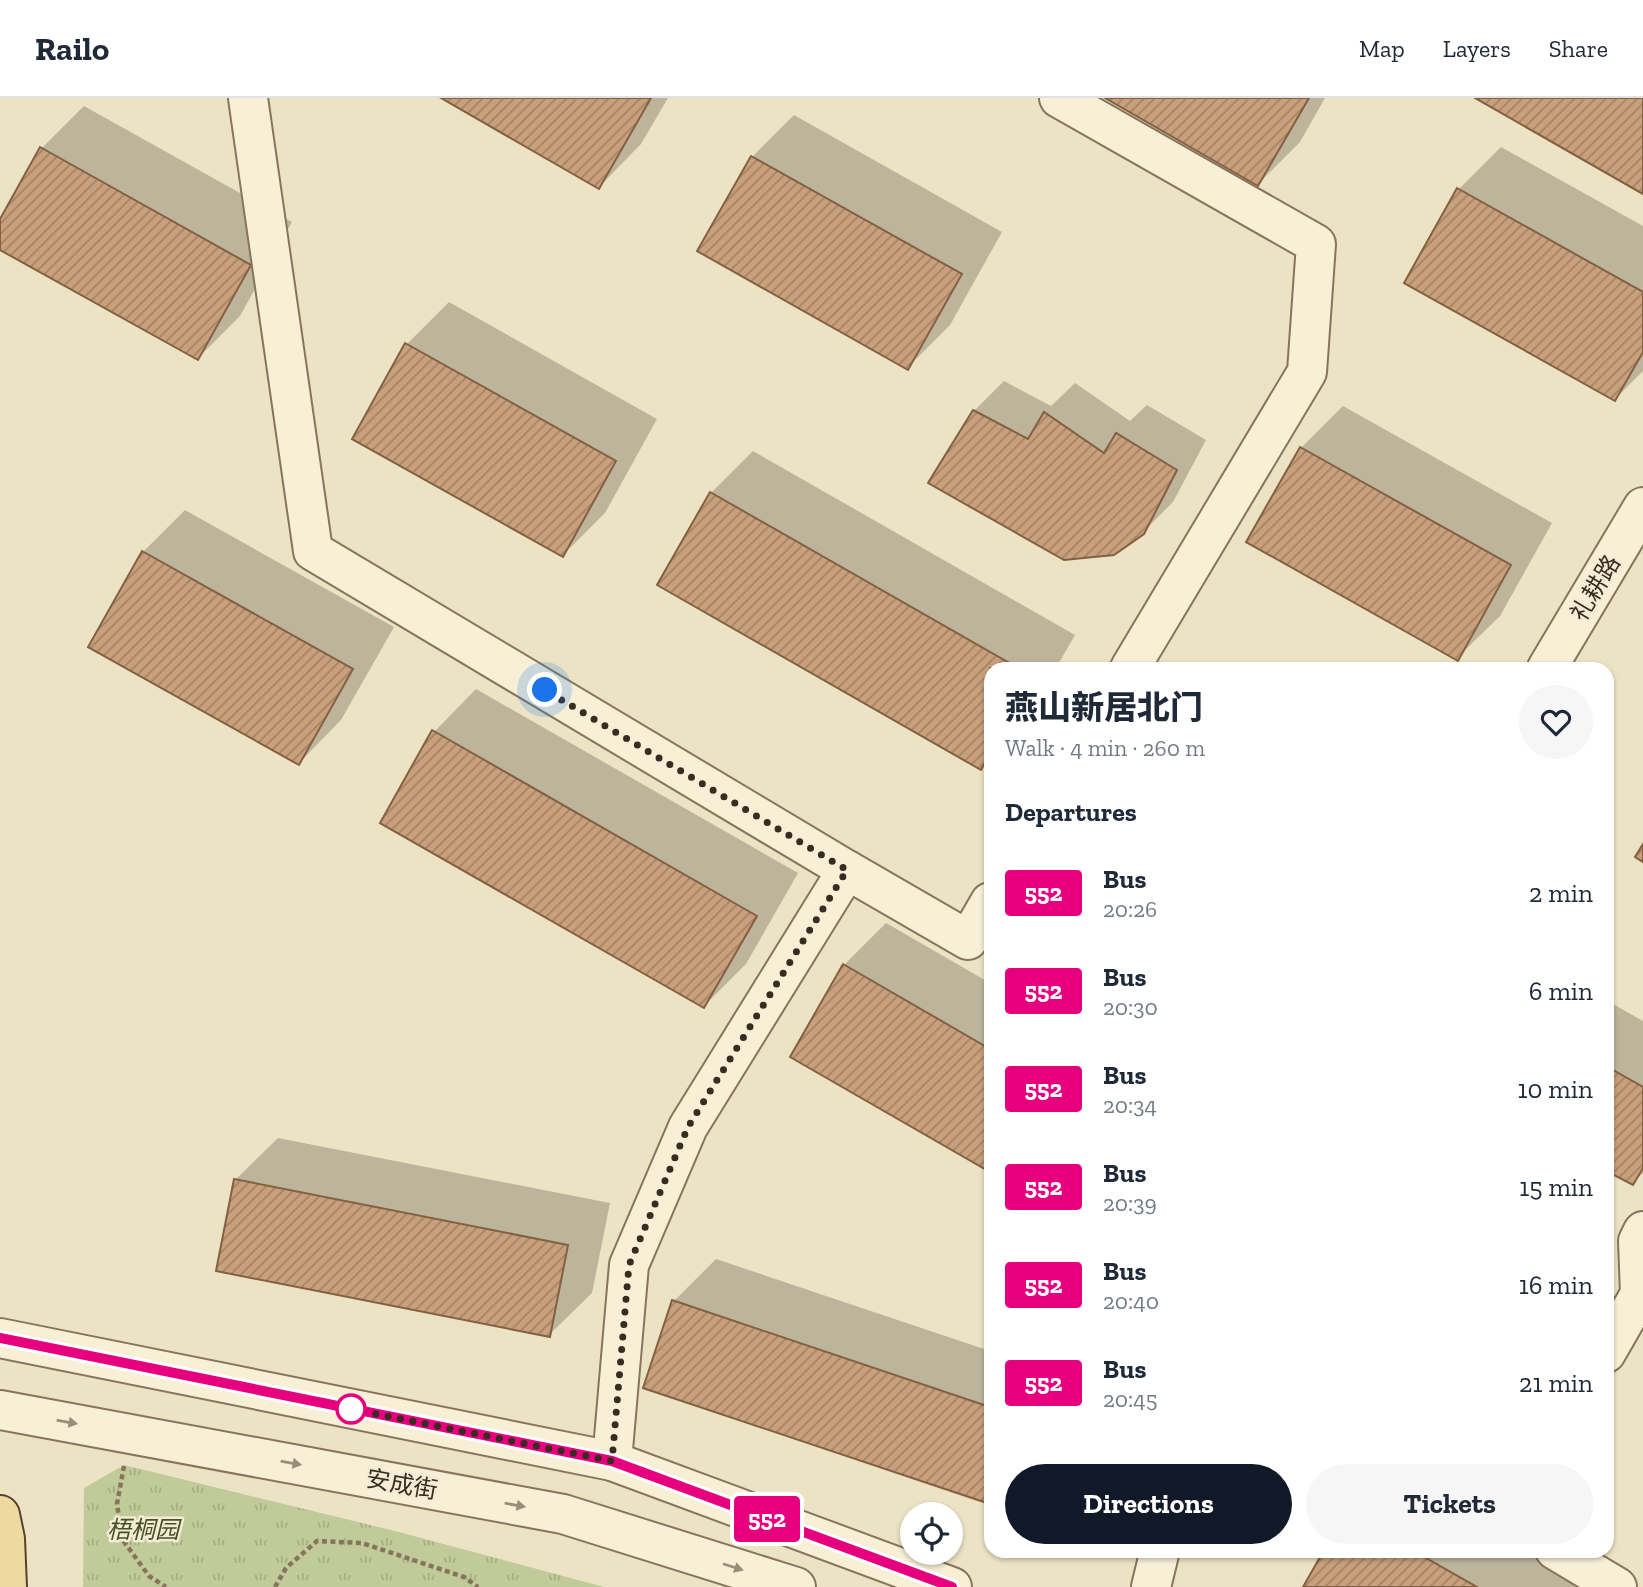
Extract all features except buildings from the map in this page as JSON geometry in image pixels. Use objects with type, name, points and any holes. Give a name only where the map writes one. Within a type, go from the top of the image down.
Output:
[{"type":"main road","points":[[0,1515],[5,1539],[7,1587]]},
{"type":"street","points":[[248,98],[313,551],[968,940],[984,912]]},
{"type":"street","points":[[1059,98],[1316,244],[1307,372],[1134,662]]},
{"type":"street","name":"礼耕路","points":[[1551,662],[1643,507]]},
{"type":"street","points":[[612,1461],[629,1265],[688,1127],[847,870]]},
{"type":"street","points":[[1614,1339],[1640,1294],[1638,1241],[1643,1231]]},
{"type":"street","points":[[0,1338],[612,1461],[952,1587]]},
{"type":"street","name":"安成街","points":[[0,1410],[563,1514],[796,1587]]},
{"type":"street","points":[[1151,1587],[1158,1558]]},
{"type":"street","points":[[1568,1558],[1617,1587]]},
{"type":"path","points":[[124,1465],[117,1504],[122,1539],[149,1576],[166,1587]]},
{"type":"path","points":[[275,1587],[286,1568],[317,1541],[362,1543],[464,1577],[478,1587]]},
{"type":"green space","name":"梧桐园","points":[[124,1465],[395,1531],[604,1587],[83,1587],[84,1488]]},
{"type":"bus line","name":"552","points":[[0,1338],[612,1461],[952,1587]]},
{"type":"route","points":[[351,1409],[612,1461],[629,1265],[688,1127],[847,870],[545,690]]}]
